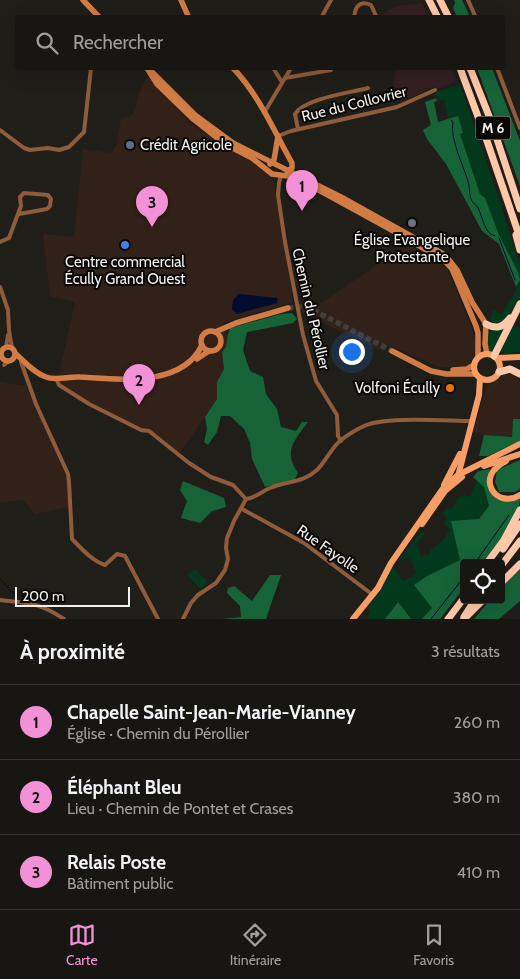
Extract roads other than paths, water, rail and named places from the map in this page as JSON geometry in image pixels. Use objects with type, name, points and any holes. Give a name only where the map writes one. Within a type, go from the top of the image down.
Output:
[{"type":"highway","points":[[430,0],[437,15]]},
{"type":"highway","points":[[440,0],[448,15]]},
{"type":"highway","name":"M 6","points":[[461,70],[520,238]]},
{"type":"highway","name":"M 6","points":[[471,70],[491,121],[520,209]]},
{"type":"highway","points":[[513,189],[520,197]]},
{"type":"highway","points":[[504,194],[520,250]]},
{"type":"highway","points":[[486,324],[496,328],[504,325],[518,307]]},
{"type":"highway","points":[[493,356],[518,307]]},
{"type":"highway","points":[[499,372],[510,370],[517,371],[520,374]]},
{"type":"highway","points":[[490,559],[504,540],[520,510]]},
{"type":"highway","points":[[495,559],[520,524]]},
{"type":"highway","points":[[505,561],[520,541]]},
{"type":"highway","points":[[505,579],[519,564]]},
{"type":"highway","points":[[448,619],[460,603]]},
{"type":"highway","points":[[463,619],[472,604]]},
{"type":"highway","points":[[463,619],[480,604]]},
{"type":"main road","points":[[481,377],[494,378],[499,372],[500,364],[493,356]]},
{"type":"main road","points":[[458,475],[479,395],[481,377],[474,365],[478,358],[520,356]]},
{"type":"main road","points":[[353,619],[373,595],[390,563],[424,522],[445,491],[448,475],[466,444]]},
{"type":"main road","points":[[447,486],[458,475],[520,444]]},
{"type":"main road","points":[[447,486],[472,471],[520,454]]},
{"type":"main road","points":[[520,454],[497,466],[491,474],[490,480],[493,491],[501,497],[512,498],[520,494]]},
{"type":"main road","points":[[463,458],[465,463],[470,466],[480,463]]},
{"type":"street","points":[[83,0],[96,15]]},
{"type":"street","points":[[181,0],[188,15]]},
{"type":"street","points":[[323,15],[331,0]]},
{"type":"street","points":[[468,0],[475,15]]},
{"type":"street","points":[[354,15],[355,9],[365,2],[371,5],[376,15]]},
{"type":"street","points":[[0,130],[24,148],[30,150],[48,148],[59,150],[69,147],[84,132],[91,70]]},
{"type":"street","points":[[148,70],[157,84],[210,133],[252,158],[272,174],[295,177],[440,258],[452,269],[476,326],[478,333],[478,358]]},
{"type":"street","points":[[235,70],[243,78],[292,163],[290,171],[282,175]]},
{"type":"street","points":[[274,70],[284,80]]},
{"type":"street","points":[[264,113],[290,70]]},
{"type":"street","points":[[284,80],[330,70]]},
{"type":"street","points":[[499,70],[520,128]]},
{"type":"street","points":[[298,129],[295,114],[298,109],[318,100],[368,88]]},
{"type":"street","name":"Rue du Collovrier","points":[[278,136],[298,129],[392,109],[435,90]]},
{"type":"street","points":[[191,115],[233,143],[290,171],[441,252],[452,263],[472,302],[486,324],[485,344],[493,356]]},
{"type":"street","points":[[265,168],[274,160],[278,136]]},
{"type":"street","name":"Chemin du Pérollier","points":[[282,175],[278,195],[294,294],[316,381],[335,410],[338,421],[338,436],[341,441]]},
{"type":"street","points":[[0,242],[9,238],[19,214],[21,206],[20,197],[24,193],[48,195],[51,199],[50,206],[47,209],[19,214]]},
{"type":"street","points":[[414,244],[424,243]]},
{"type":"street","points":[[0,287],[8,310],[9,330],[6,354],[46,377],[69,376],[140,382],[161,379],[180,371],[209,350],[218,348],[221,343],[220,337],[216,332]]},
{"type":"street","points":[[120,379],[149,378],[174,370],[194,358],[202,345],[204,334],[209,331],[216,332],[228,326],[288,308]]},
{"type":"street","points":[[220,337],[228,326]]},
{"type":"street","points":[[202,345],[209,350]]},
{"type":"street","points":[[392,351],[431,371],[481,377]]},
{"type":"street","points":[[412,361],[445,370],[460,370],[474,365]]},
{"type":"street","points":[[26,364],[25,375],[68,474],[70,482],[72,539],[100,564],[105,565],[117,554],[125,556],[158,619]]},
{"type":"street","points":[[25,375],[26,364]]},
{"type":"street","points":[[56,378],[59,385],[89,404],[141,430],[149,431],[189,463],[211,477],[233,485],[246,499]]},
{"type":"street","points":[[246,499],[252,498],[269,488],[306,477],[316,470],[341,441],[361,427],[373,423],[424,420],[472,421]]},
{"type":"street","points":[[183,619],[191,603],[198,595],[216,583],[225,570],[228,559],[227,538],[246,499]]},
{"type":"street","name":"Rue Fayolle","points":[[242,510],[304,543],[373,595]]},
{"type":"street","points":[[0,600],[35,604],[64,619]]},
{"type":"water","points":[[239,294],[278,298],[277,303],[237,314],[232,309],[233,300]]},
{"type":"waterway","points":[[451,120],[453,122],[455,144],[468,181],[472,202],[477,207],[488,232],[495,236]]},
{"type":"waterway","points":[[499,238],[515,280]]},
{"type":"waterway","points":[[478,559],[509,515]]},
{"type":"waterway","points":[[0,579],[17,597]]},
{"type":"waterway","points":[[431,619],[460,582]]},
{"type":"tunnel","points":[[288,308],[301,307],[315,311],[392,351]]},
{"type":"place","name":"Crédit Agricole","points":[[130,145]]},
{"type":"place","name":"Chapelle Saint-Jean-Marie-Vianney","points":[[302,211]]},
{"type":"place","name":"Église Evangelique Protestante","points":[[412,223]]},
{"type":"place","name":"Relais Poste","points":[[152,227]]},
{"type":"place","name":"Centre commercial Écully Grand Ouest","points":[[125,245]]},
{"type":"place","name":"Volfoni Écully","points":[[450,388]]},
{"type":"place","name":"Éléphant Bleu","points":[[139,405]]}]
